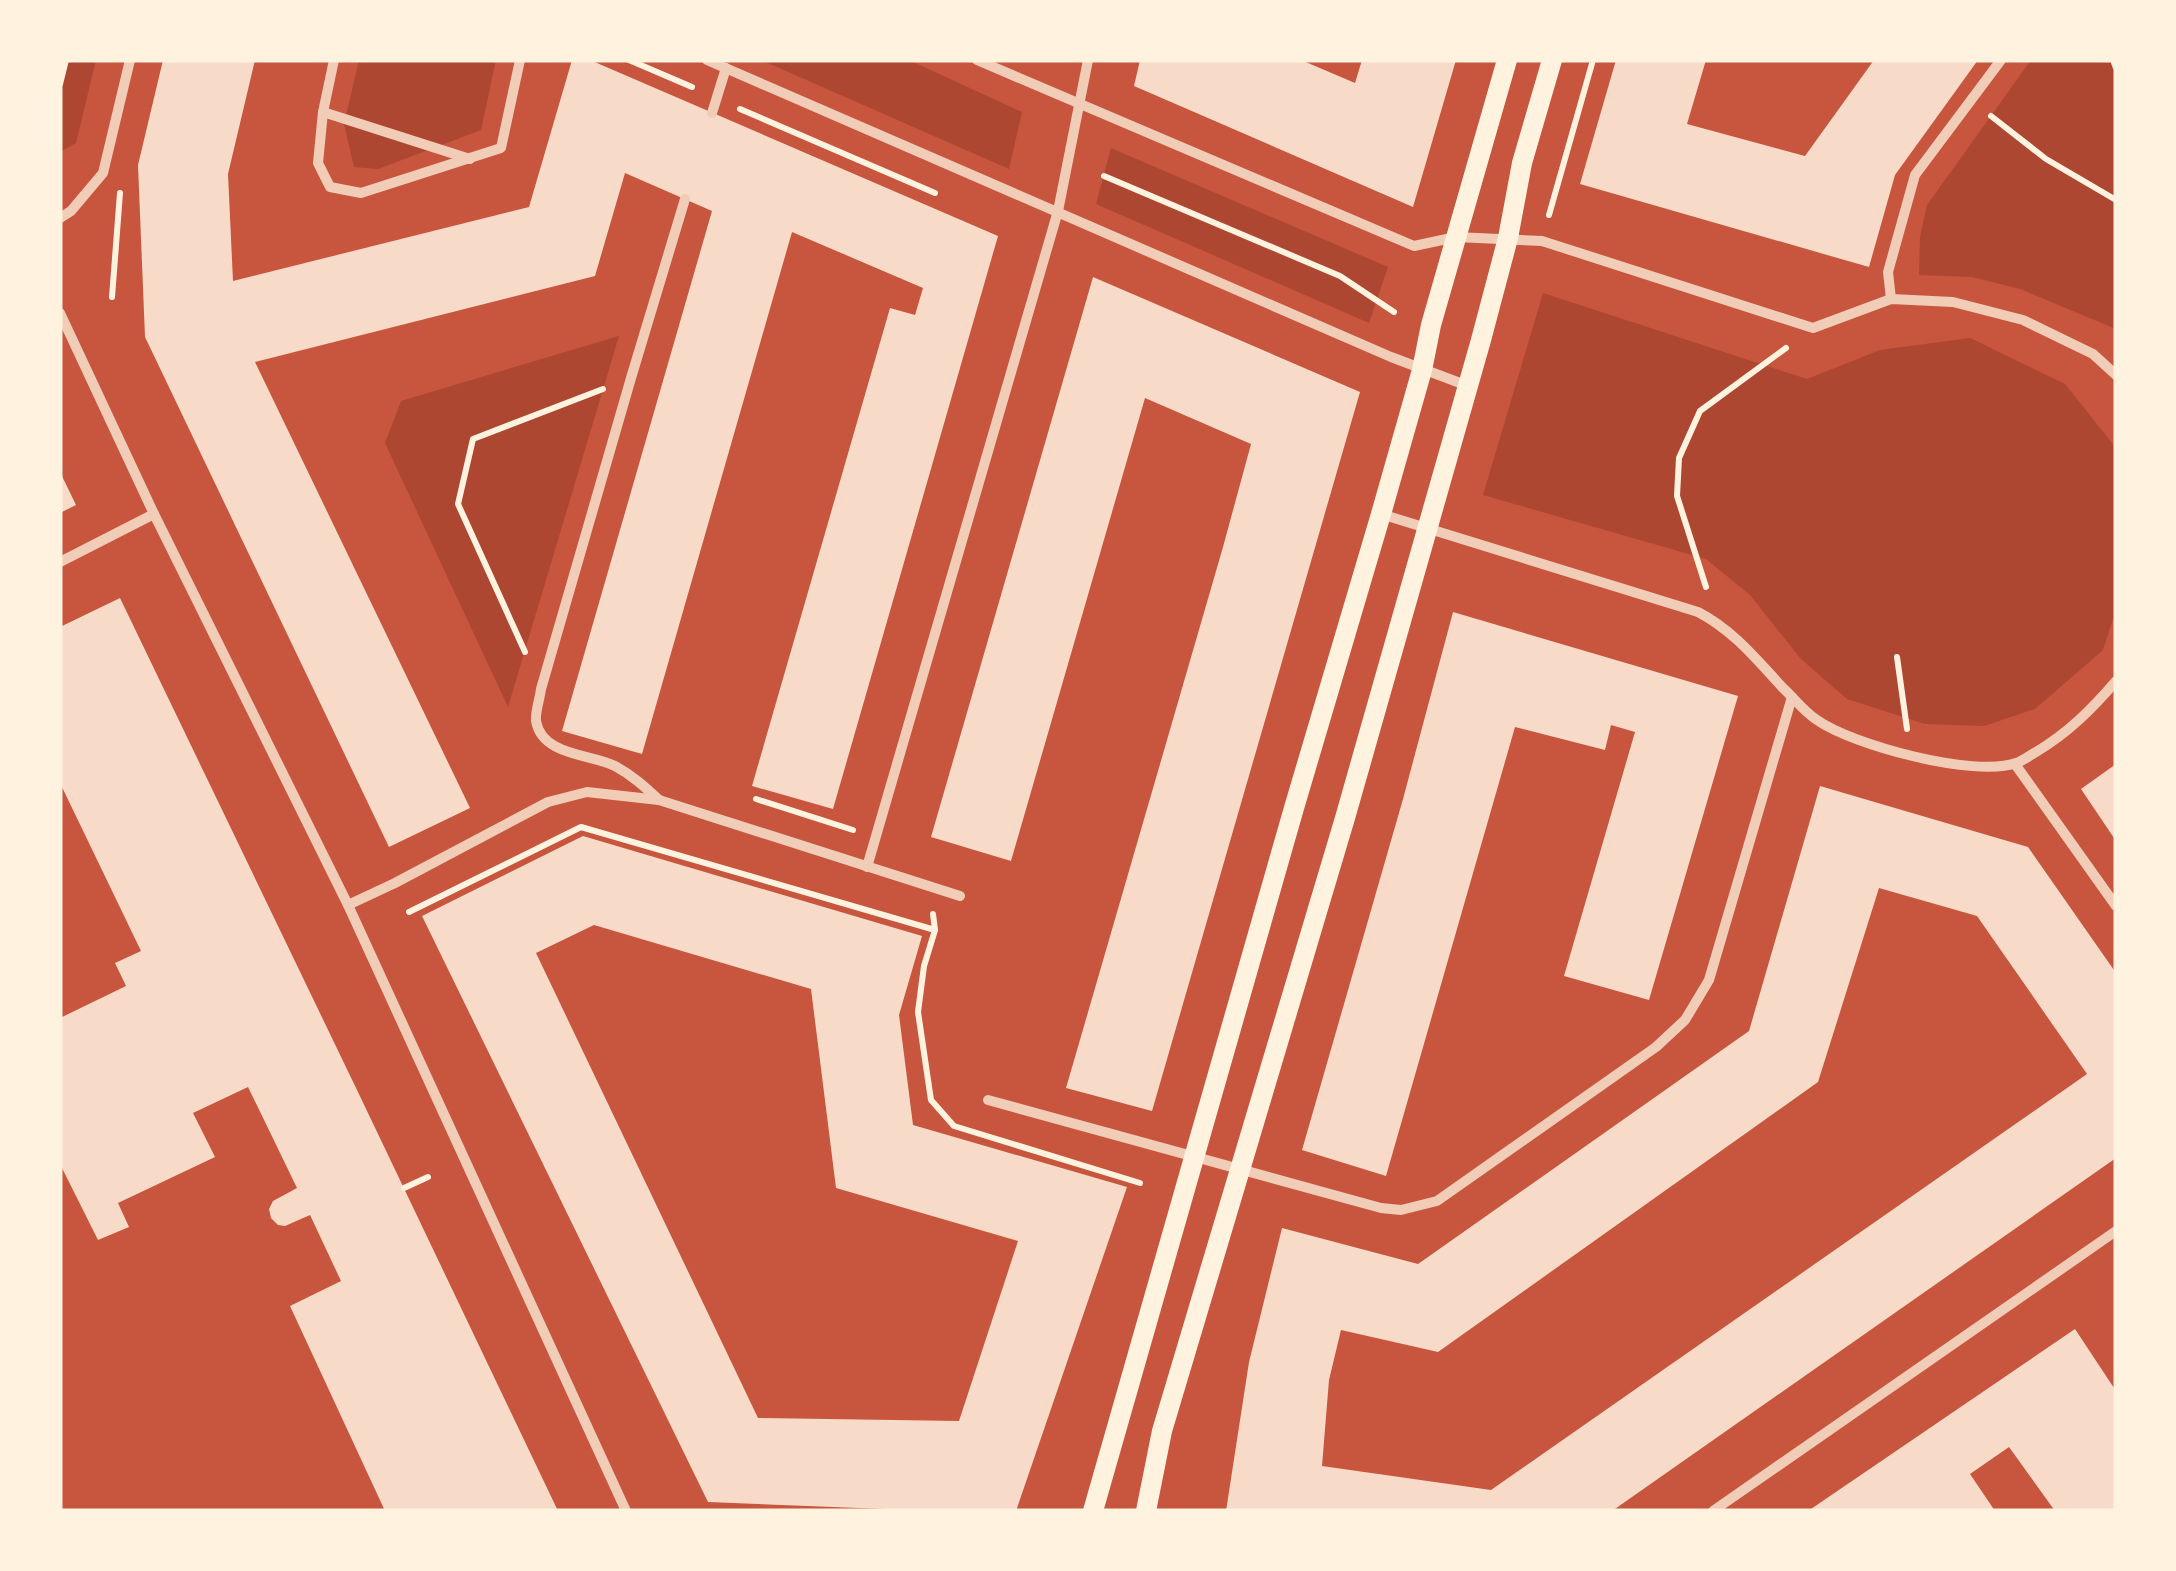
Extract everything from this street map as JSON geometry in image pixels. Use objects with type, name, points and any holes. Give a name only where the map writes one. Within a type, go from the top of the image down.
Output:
[{"type":"main road","points":[[1092,1511],[1382,514],[1507,60]]},
{"type":"main road","points":[[1146,1511],[1162,1431],[1428,529],[1552,60]]},
{"type":"street","points":[[60,218],[103,174],[130,60]]},
{"type":"street","points":[[334,60],[318,163],[330,187],[360,193],[501,148],[520,60]]},
{"type":"street","points":[[708,60],[1422,370],[1468,386]]},
{"type":"street","points":[[977,60],[1414,246],[1456,237],[1542,240],[1813,328],[1890,298],[1954,302],[2023,320],[2093,354],[2116,376]]},
{"type":"street","points":[[867,867],[1058,211],[1088,60]]},
{"type":"street","points":[[1890,298],[1888,272],[1915,175],[2002,60]]},
{"type":"street","points":[[712,113],[726,68]]},
{"type":"street","points":[[323,112],[470,160]]},
{"type":"street","points":[[659,800],[640,782],[612,765],[558,748],[544,736],[536,720],[630,378],[685,199]]},
{"type":"street","points":[[60,313],[154,514],[348,905],[626,1511]]},
{"type":"street","points":[[60,562],[154,514]]},
{"type":"street","points":[[1382,514],[1671,603],[1717,622],[1816,720],[1850,737],[1910,755],[1982,768],[2015,764],[2053,742],[2086,715],[2116,680]]},
{"type":"street","points":[[988,1100],[1380,1208],[1401,1210],[1436,1201],[1672,1034],[1698,1000],[1709,980],[1792,696]]},
{"type":"street","points":[[2015,764],[2116,906]]},
{"type":"street","points":[[348,905],[548,802],[586,792],[659,800],[960,896]]},
{"type":"street","points":[[1714,1511],[2116,1231]]},
{"type":"path","points":[[60,84],[66,60]]},
{"type":"path","points":[[2114,60],[2116,68]]},
{"type":"path","points":[[1990,116],[2046,159],[2116,200]]},
{"type":"path","points":[[1104,176],[1340,276],[1394,312]]},
{"type":"path","points":[[1717,622],[1677,496],[1679,458],[1700,411],[1813,328]]},
{"type":"path","points":[[542,690],[458,504],[473,439],[630,378]]},
{"type":"path","points":[[1897,657],[1910,755]]},
{"type":"path","points":[[409,912],[581,827],[935,930],[924,966],[918,1012],[923,1047]]},
{"type":"path","points":[[404,1188],[428,1178]]},
{"type":"shaded area","points":[[60,60],[96,60],[76,143],[60,152]]},
{"type":"shaded area","points":[[359,60],[496,60],[481,130],[378,169],[354,167],[344,124]]},
{"type":"shaded area","points":[[761,60],[909,60],[1022,112],[1009,169]]},
{"type":"shaded area","points":[[2031,60],[2116,60],[2116,329],[2020,289],[1972,277],[1919,275],[1920,237],[1927,205]]},
{"type":"shaded area","points":[[1111,148],[1388,267],[1369,323],[1096,204]]},
{"type":"shaded area","points":[[1543,293],[1807,379],[1880,350],[1970,338],[2065,384],[2116,452],[2116,610],[2103,650],[2035,709],[1984,726],[1925,724],[1847,699],[1801,659],[1750,595],[1706,559],[1483,495]]},
{"type":"shaded area","points":[[619,336],[508,707],[385,443],[401,401]]},
{"type":"building","points":[[163,60],[255,60],[228,174],[233,281],[529,207],[572,60],[590,60],[998,236],[833,809],[752,786],[890,308],[915,315],[923,288],[792,232],[642,754],[562,731],[712,211],[625,173],[595,276],[255,362],[470,808],[389,847],[145,337],[138,165]]},
{"type":"building","points":[[1140,60],[1301,60],[1355,83],[1362,60],[1456,60],[1413,207],[1134,86]]},
{"type":"building","points":[[1616,60],[1706,60],[1687,124],[1805,156],[1874,60],[1978,60],[1895,175],[1869,267],[1580,184]]},
{"type":"building","points":[[1093,277],[1360,392],[1152,1111],[1066,1088],[1251,444],[1145,398],[1011,861],[931,837]]},
{"type":"building","points":[[60,472],[76,505],[60,513]]},
{"type":"building","points":[[120,598],[558,1511],[385,1511],[290,1306],[341,1281],[310,1215],[285,1226],[271,1218],[269,1209],[273,1201],[297,1188],[248,1087],[193,1113],[215,1157],[118,1203],[129,1227],[98,1240],[60,1164],[60,1018],[126,986],[115,963],[141,951],[60,783],[60,627]]},
{"type":"building","points":[[1453,612],[1738,696],[1649,1000],[1564,976],[1635,732],[1611,725],[1605,750],[1515,727],[1386,1176],[1302,1150]]},
{"type":"building","points":[[2116,764],[2116,841],[2081,789]]},
{"type":"building","points":[[1820,786],[2028,847],[2116,973],[2116,1158],[1612,1511],[1226,1511],[1249,1362],[1282,1228],[1418,1264],[1749,1031]],"holes":[[[1879,888],[1977,916],[2087,1074],[1491,1490],[1322,1466],[1329,1380],[1341,1330],[1438,1352],[1818,1082]]]},
{"type":"building","points":[[583,836],[922,936],[899,1015],[913,1125],[1127,1187],[1016,1511],[708,1502],[422,916]],"holes":[[[594,925],[811,989],[836,1188],[1018,1241],[959,1421],[758,1418],[536,953]]]},
{"type":"building","points":[[2075,1329],[2116,1391],[2116,1511],[2055,1511],[2009,1447],[1970,1474],[1995,1511],[1808,1511]]}]
